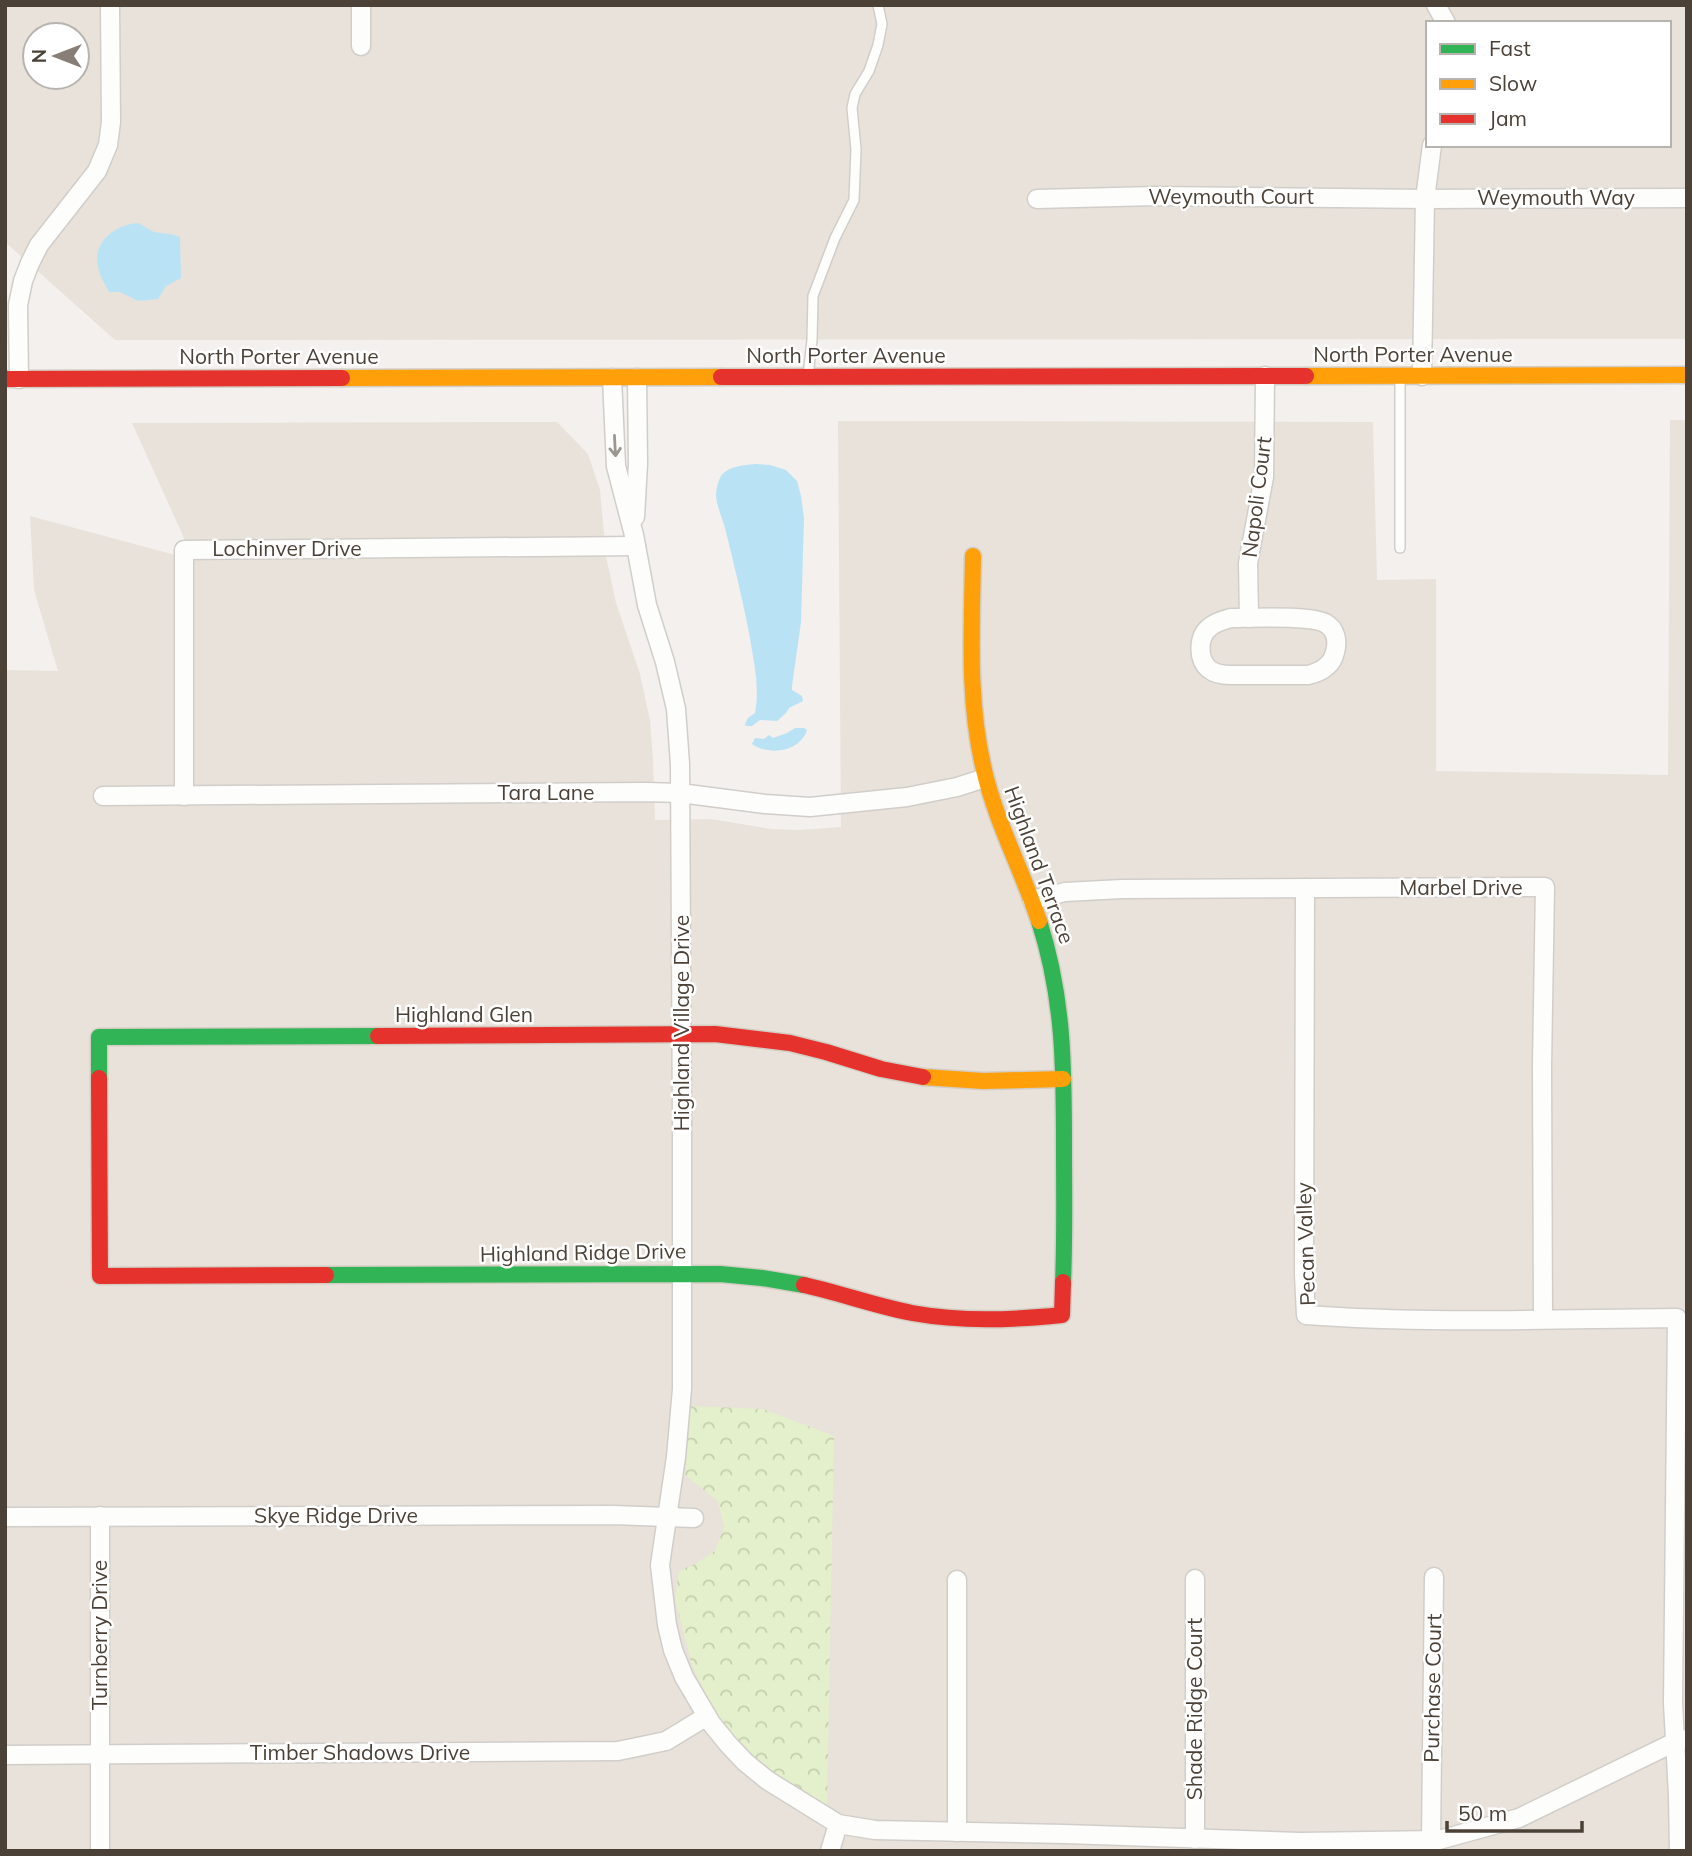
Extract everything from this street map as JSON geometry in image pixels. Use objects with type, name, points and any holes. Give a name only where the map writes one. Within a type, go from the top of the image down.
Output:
[{"type":"street","points":[[12,379],[18,305],[30,263],[50,231],[89,181],[102,161],[108,145],[110,5]]},
{"type":"street","points":[[361,5],[361,46]]},
{"type":"street","points":[[1436,5],[1445,21]]},
{"type":"street","points":[[1422,376],[1425,199],[1432,147]]},
{"type":"street","name":"Weymouth Court","points":[[1037,200],[1155,196],[1425,199]]},
{"type":"street","name":"Weymouth Way","points":[[1425,199],[1687,198]]},
{"type":"street","name":"North Porter Avenue","points":[[12,379],[1687,375]]},
{"type":"street","name":"Napoli Court","points":[[1249,618],[1248,563],[1264,466],[1265,376]]},
{"type":"street","name":"Highland Village Drive","points":[[612,378],[617,466],[647,605],[666,662],[676,709],[680,793],[681,1416],[660,1565],[667,1625],[684,1677],[707,1716],[728,1744],[767,1780],[838,1824]]},
{"type":"street","name":"Highland Village Drive","points":[[635,540],[638,378]]},
{"type":"street","name":"Lochinver Drive","points":[[184,796],[184,550],[635,540]]},
{"type":"street","name":"Highland Terrace","points":[[973,556],[972,684],[985,778],[1043,930],[1053,970],[1063,1049],[1062,1315]]},
{"type":"street","points":[[1231,618],[1249,618],[1304,619],[1328,624],[1334,631],[1336,641],[1333,659],[1319,673],[1308,675],[1231,676],[1210,670],[1201,656],[1202,638],[1206,629],[1231,618]]},
{"type":"street","name":"Tara Lane","points":[[103,796],[680,793],[810,807],[907,797],[957,787],[985,778]]},
{"type":"street","name":"Marbel Drive","points":[[1032,900],[1087,890],[1545,887],[1542,1066],[1543,1319]]},
{"type":"street","name":"Pecan Valley","points":[[1305,888],[1304,1275],[1307,1315],[1361,1319],[1677,1318],[1672,1703],[1681,1741]]},
{"type":"street","name":"Highland Glen","points":[[100,1276],[99,1037],[715,1034],[817,1049],[902,1074],[933,1079],[1063,1079]]},
{"type":"street","name":"Highland Ridge Drive","points":[[100,1276],[720,1273],[781,1281],[830,1291],[891,1309],[935,1316],[1021,1320],[1062,1315]]},
{"type":"street","name":"Turnberry Drive","points":[[100,1516],[100,1851]]},
{"type":"street","points":[[667,1516],[694,1518]]},
{"type":"street","name":"Skye Ridge Drive","points":[[5,1517],[667,1516]]},
{"type":"street","name":"Purchase Court","points":[[1431,1840],[1434,1577]]},
{"type":"street","name":"Shade Ridge Court","points":[[1195,1579],[1195,1839]]},
{"type":"street","points":[[957,1580],[957,1832]]},
{"type":"street","name":"Timber Shadows Drive","points":[[5,1755],[618,1751],[666,1741],[707,1716]]},
{"type":"street","points":[[831,1851],[838,1824],[875,1830],[957,1832],[1065,1842],[1195,1839],[1300,1847],[1439,1840],[1519,1818],[1681,1741],[1679,1851]]},
{"type":"lane","points":[[808,377],[813,296],[835,239],[854,200],[856,149],[852,108],[855,94],[869,71],[877,45],[882,24],[878,5]]},
{"type":"lane","points":[[1400,376],[1400,548]]},
{"type":"shaded area","points":[[5,5],[1687,5],[1687,339],[115,340],[5,242]]},
{"type":"shaded area","points":[[1670,420],[1687,420],[1687,1851],[5,1851],[5,670],[58,671],[34,590],[30,516],[194,560],[132,423],[557,422],[588,454],[600,490],[606,556],[616,603],[640,674],[650,720],[655,820],[711,819],[771,829],[799,830],[841,827],[838,421],[1373,422],[1377,580],[1436,579],[1436,771],[1668,775]]},
{"type":"green space","points":[[688,1406],[763,1409],[834,1436],[827,1808],[766,1769],[718,1720],[692,1666],[675,1599],[679,1571],[715,1551],[724,1527],[718,1501],[685,1475]]},
{"type":"water","points":[[138,223],[154,232],[180,237],[181,278],[166,286],[158,299],[138,301],[120,292],[109,292],[99,269],[97,257],[102,242],[121,227]]},
{"type":"water","points":[[756,464],[786,470],[797,481],[801,496],[804,518],[801,622],[792,690],[802,696],[803,701],[789,708],[777,721],[760,720],[752,726],[746,726],[748,718],[755,713],[756,676],[741,596],[716,496],[719,480],[724,473],[737,467]]},
{"type":"water","points":[[795,728],[807,730],[798,743],[783,750],[767,750],[752,744],[755,738],[764,739],[769,735],[773,738]]},
{"type":"traffic: fast","points":[[1039,921],[1058,1006],[1063,1061],[1063,1282]]},
{"type":"traffic: fast","points":[[99,1078],[99,1037],[378,1036]]},
{"type":"traffic: fast","points":[[326,1275],[720,1274],[804,1285]]},
{"type":"traffic: slow","points":[[1306,376],[1687,375]]},
{"type":"traffic: slow","points":[[342,378],[721,377]]},
{"type":"traffic: slow","points":[[973,556],[972,663],[979,743],[995,808],[1039,921]]},
{"type":"traffic: slow","points":[[923,1077],[983,1081],[1063,1079]]},
{"type":"traffic: jam","points":[[721,377],[1306,376]]},
{"type":"traffic: jam","points":[[5,379],[342,378]]},
{"type":"traffic: jam","points":[[378,1036],[715,1034],[790,1043],[881,1069],[923,1077]]},
{"type":"traffic: jam","points":[[99,1078],[100,1276],[326,1275]]},
{"type":"traffic: jam","points":[[804,1285],[912,1313],[987,1319],[1062,1315],[1063,1282]]}]
